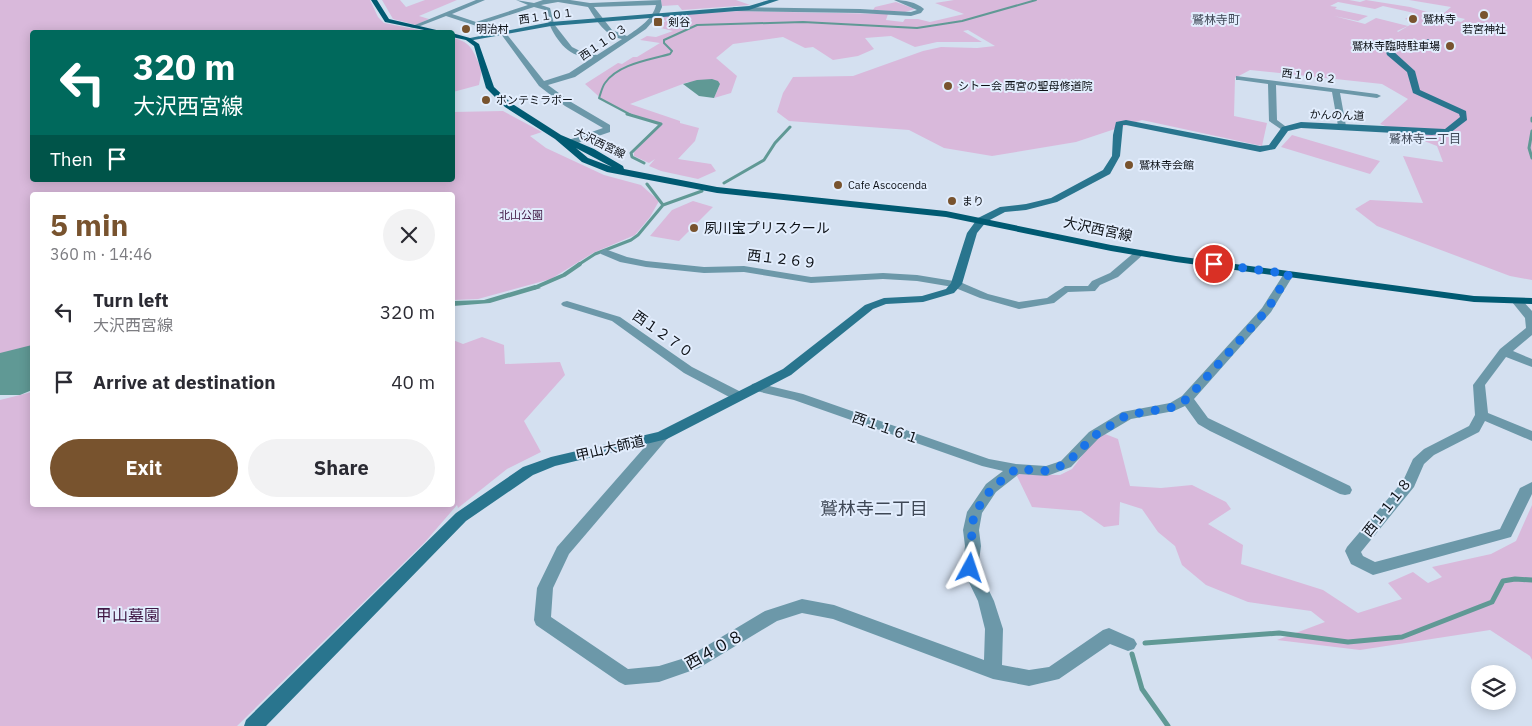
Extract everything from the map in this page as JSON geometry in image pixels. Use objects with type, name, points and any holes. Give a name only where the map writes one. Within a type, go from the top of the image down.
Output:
[{"type":"main road","points":[[374,0],[382,17],[387,21],[430,30]]},
{"type":"main road","points":[[455,36],[468,39]]},
{"type":"main road","name":"大沢西宮線","points":[[468,39],[479,48],[490,88],[508,106],[565,141],[586,160],[606,170],[717,190],[880,206],[982,220],[1140,253],[1474,299],[1525,301]]},
{"type":"street","points":[[413,27],[482,0]]},
{"type":"street","points":[[519,0],[548,9],[551,24],[573,50],[590,57],[600,58]]},
{"type":"street","points":[[475,24],[535,5],[558,0],[590,5],[658,2],[656,14]]},
{"type":"street","points":[[740,0],[758,6]]},
{"type":"street","name":"西１１０１","points":[[468,39],[551,24],[734,9],[758,6],[776,0]]},
{"type":"street","points":[[734,9],[860,11],[911,14],[919,12],[921,9],[897,0]]},
{"type":"street","points":[[590,5],[598,20],[613,36],[628,38]]},
{"type":"street","points":[[446,14],[503,33],[542,84],[568,104],[607,127],[607,130],[565,141]]},
{"type":"street","name":"西１１０３","points":[[542,84],[569,77],[600,58],[648,24],[656,14]]},
{"type":"street","name":"かんのん道","points":[[1285,129],[1301,125],[1432,132],[1448,130],[1464,118],[1463,114],[1416,91],[1410,71],[1390,53],[1389,49],[1399,47],[1426,49],[1434,46],[1428,41]]},
{"type":"street","name":"西１０８２","points":[[1239,78],[1377,96]]},
{"type":"street","points":[[956,284],[972,233],[982,220],[1002,209],[1026,207],[1054,200],[1107,172],[1116,156],[1117,135],[1120,124],[1126,122],[1260,149],[1272,147],[1285,129],[1273,121],[1272,82]]},
{"type":"street","points":[[1336,90],[1342,126]]},
{"type":"street","name":"西１２６９","points":[[605,252],[624,260],[646,264],[704,270],[744,269],[811,280],[884,276],[917,278],[956,284],[984,296],[1019,306],[1043,304],[1065,289],[1091,289],[1096,283],[1114,276],[1140,253]]},
{"type":"street","points":[[993,671],[994,629],[986,601],[970,568],[973,546],[971,530],[975,512],[992,488],[1016,469],[1047,471],[1066,464],[1094,436],[1127,415],[1174,407],[1187,399],[1267,310],[1289,274]]},
{"type":"street","name":"甲山大師道","points":[[252,726],[461,517],[528,471],[551,462],[662,436],[787,372],[869,307],[884,301],[936,296],[950,291],[956,284]]},
{"type":"street","points":[[1525,301],[1531,317],[1532,328],[1504,352],[1479,384],[1482,415],[1532,436]]},
{"type":"street","name":"西１２７０","points":[[567,304],[616,319],[688,370],[738,396]]},
{"type":"street","points":[[1504,352],[1532,363]]},
{"type":"street","name":"西１１６１","points":[[757,387],[798,397],[987,463],[1016,469]]},
{"type":"street","points":[[1187,399],[1203,421],[1215,428],[1344,490]]},
{"type":"street","name":"西１１１８","points":[[1482,415],[1474,428],[1429,452],[1418,462],[1409,483],[1353,551],[1357,560],[1373,569],[1506,533],[1525,492],[1532,486]]},
{"type":"street","name":"西４０８","points":[[662,436],[563,550],[545,588],[542,620],[625,677],[659,674],[693,663],[771,616],[802,606],[834,612],[993,671],[1029,678],[1053,674],[1109,635],[1128,644]]},
{"type":"green space","name":"北山公園","points":[[0,0],[370,0],[378,17],[384,23],[419,30],[30,30],[30,182],[455,182],[455,112],[503,111],[542,132],[530,136],[546,148],[604,175],[641,185],[659,201],[650,217],[635,235],[593,253],[551,279],[478,299],[455,300],[455,192],[30,192],[30,351],[0,360]]},
{"type":"green space","points":[[382,0],[400,0],[406,7],[425,0],[457,0],[419,16],[429,19],[416,25],[393,19]]},
{"type":"green space","points":[[661,0],[736,0],[750,5],[682,10],[678,5],[662,6]]},
{"type":"green space","points":[[954,0],[1349,0],[1360,2],[1366,0],[1410,7],[1461,22],[1465,19],[1443,14],[1451,7],[1409,0],[1532,0],[1532,280],[1510,276],[1377,226],[1355,209],[1370,200],[1423,203],[1403,156],[1443,162],[1437,146],[1380,124],[1408,99],[1382,84],[1250,70],[1235,78],[1234,116],[1267,123],[1262,146],[1142,120],[1076,142],[992,156],[944,148],[909,130],[789,121],[777,112],[783,93],[793,77],[853,76],[923,51],[941,47],[977,48],[995,46],[968,30],[963,31],[982,42],[937,42],[915,47],[891,36],[865,38],[874,49],[858,56],[833,60],[813,47],[805,48],[783,37],[733,44],[716,58],[737,76],[731,93],[714,98],[720,84],[688,82],[630,104],[680,121],[680,123],[699,128],[695,141],[678,159],[711,164],[716,171],[698,179],[661,171],[649,166],[655,159],[649,163],[634,156],[634,152],[660,126],[606,103],[585,84],[618,63],[622,64],[633,57],[637,57],[660,43],[640,40],[647,36],[656,37],[673,31],[657,27],[666,21],[662,19],[665,15],[741,11],[888,14],[886,20],[903,22],[905,19],[918,19],[930,22],[964,14],[935,3]],"holes":[[[1338,2],[1375,9],[1383,6],[1414,13],[1405,19],[1415,22],[1398,32],[1408,26],[1376,18],[1365,24],[1334,16],[1358,21],[1368,16],[1335,9],[1337,7],[1330,6]]]},
{"type":"green space","points":[[896,2],[915,9],[905,12],[873,10],[875,7]]},
{"type":"green space","points":[[455,39],[469,46],[474,53],[482,69],[479,85],[455,91]]},
{"type":"green space","points":[[1292,135],[1380,161],[1370,174],[1281,147]]},
{"type":"green space","points":[[693,201],[713,207],[679,241],[650,236],[672,210]]},
{"type":"green space","name":"甲山墓園","points":[[482,337],[504,345],[505,364],[560,362],[565,375],[524,421],[541,452],[507,469],[458,508],[457,505],[425,542],[237,726],[0,726],[0,400],[30,392],[30,507],[455,507],[455,341],[463,344]]},
{"type":"green space","points":[[1100,432],[1118,439],[1130,486],[1161,488],[1192,485],[1226,502],[1231,509],[1208,524],[1243,545],[1241,564],[1323,590],[1358,613],[1402,599],[1388,583],[1413,572],[1428,583],[1442,577],[1432,567],[1491,554],[1516,541],[1532,505],[1532,660],[1530,656],[1490,630],[1360,650],[1277,640],[1325,622],[1311,611],[1248,602],[1206,585],[1182,565],[1175,546],[1158,532],[1142,509],[1120,502],[1119,525],[1104,527],[1081,511],[1032,507],[1016,474],[1060,475],[1072,469]]},
{"type":"shaded area","points":[[712,79],[720,84],[714,98],[699,96],[683,84],[697,80]]},
{"type":"shaded area","points":[[535,285],[541,288],[490,303],[455,306],[455,301],[484,300]]},
{"type":"shaded area","points":[[30,346],[30,391],[20,395],[0,395],[0,353]]},
{"type":"waterway","points":[[631,115],[599,98],[605,83],[618,71],[626,67],[670,54],[672,51],[664,43],[664,40],[697,25],[803,22],[917,28],[962,21],[1036,0]]},
{"type":"waterway","points":[[627,114],[661,124],[631,153],[632,157],[644,163]]},
{"type":"waterway","points":[[724,183],[764,160],[775,143],[790,127]]},
{"type":"waterway","points":[[1532,131],[1529,148],[1532,158]]},
{"type":"waterway","points":[[647,184],[663,205]]},
{"type":"waterway","points":[[663,205],[702,191]]},
{"type":"waterway","points":[[578,265],[595,254],[631,240],[638,235],[663,205]]},
{"type":"waterway","points":[[534,288],[564,275],[580,264]]},
{"type":"waterway","points":[[1145,643],[1279,633],[1348,642],[1402,637],[1492,602],[1503,581],[1515,579],[1532,580]]},
{"type":"waterway","points":[[1132,654],[1142,689],[1168,726]]},
{"type":"place","name":"若宮神社","points":[[1484,15]]},
{"type":"place","name":"鷲林寺","points":[[1413,19]]},
{"type":"place","name":"剣谷","points":[[658,22]]},
{"type":"place","name":"明治村","points":[[466,29]]},
{"type":"place","name":"鷲林寺臨時駐車場","points":[[1450,46]]},
{"type":"place","name":"シトー会 西宮の聖母修道院","points":[[948,86]]},
{"type":"place","name":"ポンテミラボー","points":[[486,100]]},
{"type":"place","name":"鷲林寺会館","points":[[1129,165]]},
{"type":"place","name":"Cafe Ascocenda","points":[[838,185]]},
{"type":"place","name":"まり","points":[[952,201]]},
{"type":"place","name":"夙川宝プリスクール","points":[[694,228]]},
{"type":"district","name":"鷲林寺町","points":[[1216,19]]},
{"type":"district","name":"鷲林寺一丁目","points":[[1425,138]]},
{"type":"district","name":"鷲林寺二丁目","points":[[874,508]]},
{"type":"route","points":[[970,568],[973,546],[971,530],[975,512],[992,488],[1016,469],[1047,471],[1066,464],[1094,436],[1127,415],[1174,407],[1187,399],[1221,364],[1267,310],[1289,274],[1214,264]]}]
